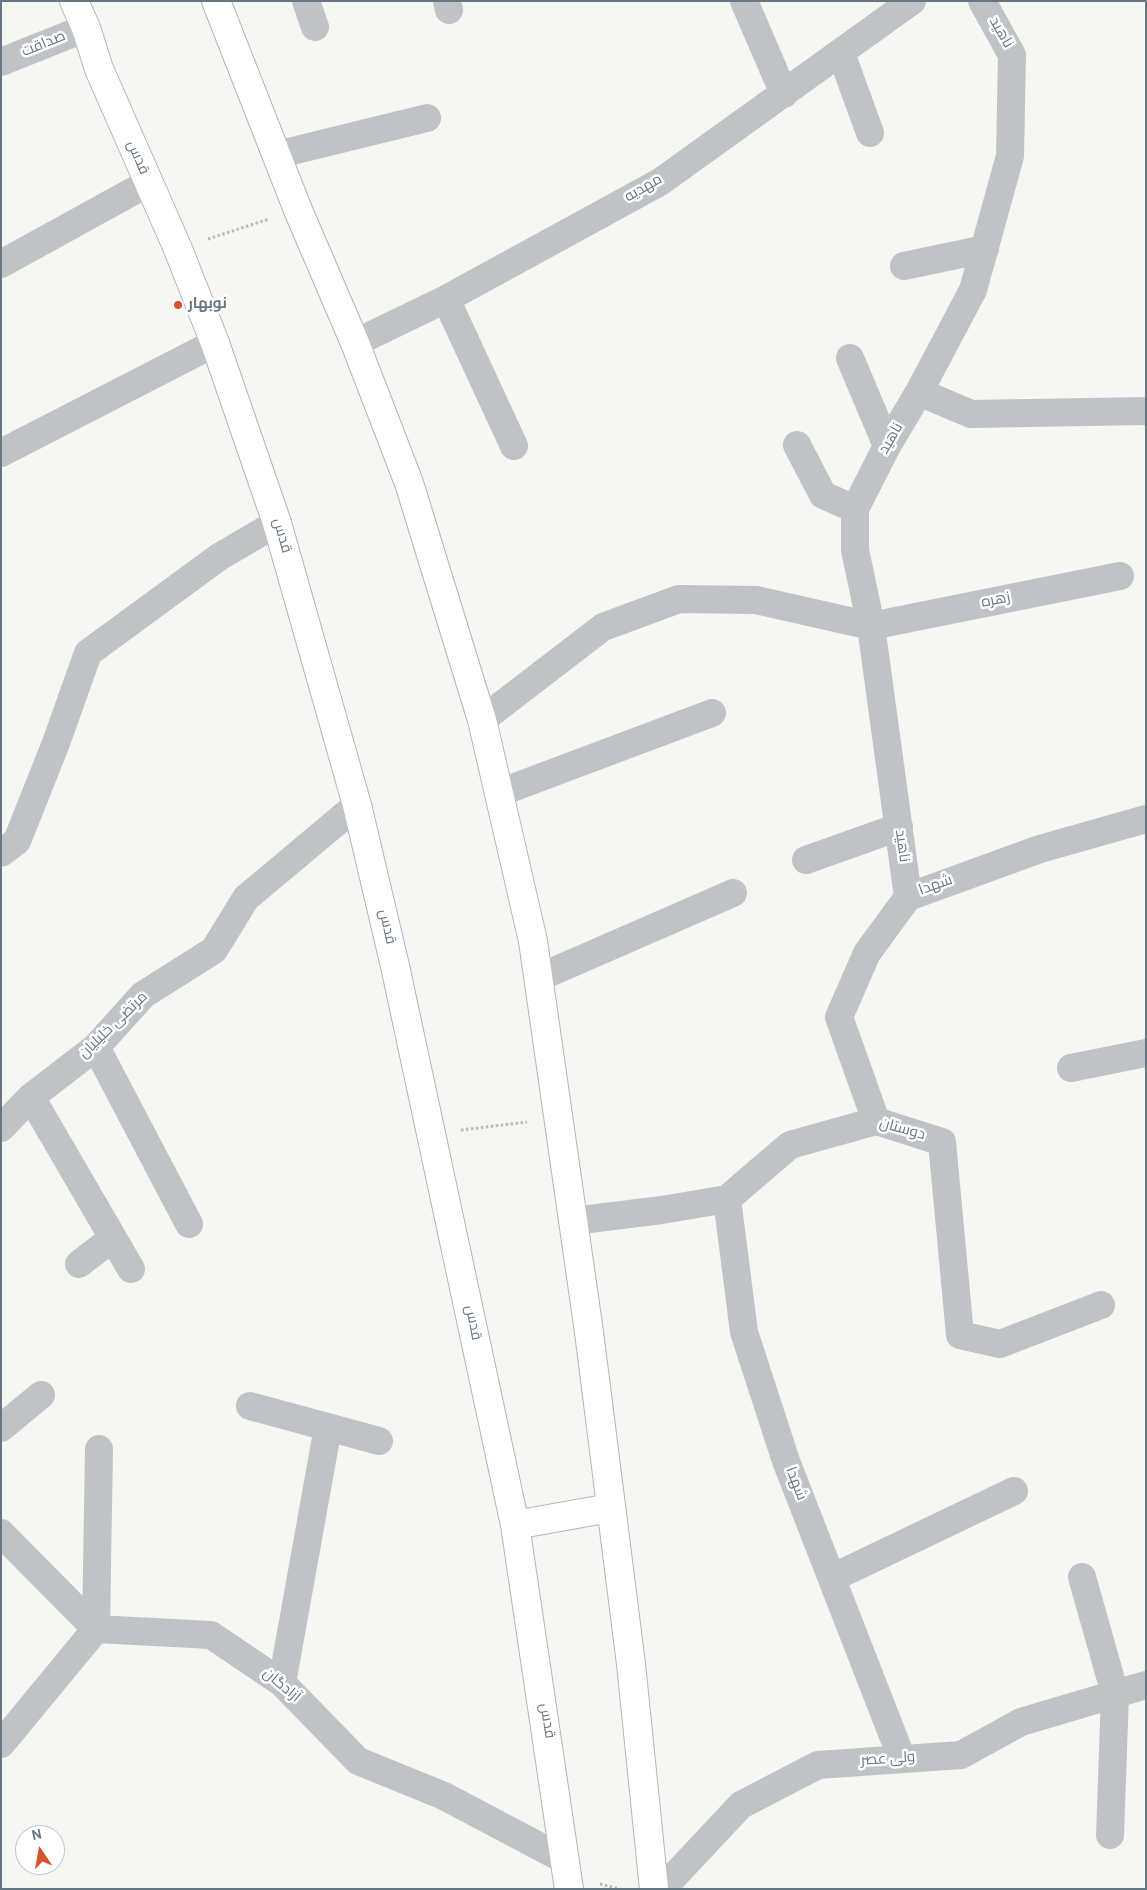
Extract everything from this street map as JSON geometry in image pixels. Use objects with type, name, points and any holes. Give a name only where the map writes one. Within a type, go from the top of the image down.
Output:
[{"type":"main road","name":"قدس","points":[[74,1],[86,28],[99,69],[178,249],[216,343],[277,524],[357,805],[431,1134],[515,1525],[569,1889]]},
{"type":"main road","points":[[216,1],[298,210],[355,343],[408,483],[482,720],[499,793],[532,941],[590,1332],[630,1664],[654,1889]]},
{"type":"main road","points":[[515,1525],[610,1508]]},
{"type":"street","points":[[306,1],[315,27]]},
{"type":"street","points":[[744,1],[784,94]]},
{"type":"street","name":"مهدیه","points":[[355,343],[446,299],[660,182],[912,1]]},
{"type":"street","name":"ناهید","points":[[908,897],[871,626],[855,550],[855,509],[887,446],[919,392],[974,290],[1010,156],[1012,55],[982,1]]},
{"type":"street","name":"صداقت","points":[[1,62],[86,28]]},
{"type":"street","points":[[842,53],[870,133]]},
{"type":"street","points":[[276,155],[427,118]]},
{"type":"street","points":[[1,264],[148,183]]},
{"type":"street","points":[[904,266],[985,249]]},
{"type":"street","points":[[446,299],[514,446]]},
{"type":"street","points":[[1,453],[216,343]]},
{"type":"street","points":[[850,358],[887,446]]},
{"type":"street","points":[[919,392],[971,414],[1146,411]]},
{"type":"street","points":[[797,445],[823,495],[855,509]]},
{"type":"street","points":[[1,853],[17,841],[56,743],[88,653],[219,558],[277,524]]},
{"type":"street","name":"زهره","points":[[871,626],[1120,576]]},
{"type":"street","points":[[482,720],[603,627],[679,599],[756,600],[871,626]]},
{"type":"street","points":[[499,793],[712,713]]},
{"type":"street","name":"مرتضی خلیلیان","points":[[1,1128],[31,1097],[96,1047],[143,995],[214,950],[246,898],[357,805]]},
{"type":"street","name":"شهدا","points":[[876,1121],[839,1017],[867,953],[908,897],[1040,848],[1146,819]]},
{"type":"street","points":[[806,860],[898,827]]},
{"type":"street","points":[[538,978],[733,893]]},
{"type":"street","points":[[96,1047],[189,1224]]},
{"type":"street","points":[[1072,1068],[1146,1053]]},
{"type":"street","points":[[31,1097],[131,1269]]},
{"type":"street","name":"دوستان","points":[[727,1199],[790,1146],[876,1121],[942,1142],[960,1335],[1000,1344],[1101,1305]]},
{"type":"street","points":[[573,1221],[662,1210],[727,1199]]},
{"type":"street","name":"شهدا","points":[[727,1199],[744,1332],[786,1460],[902,1759]]},
{"type":"street","points":[[79,1264],[113,1238]]},
{"type":"street","points":[[1,1428],[41,1395]]},
{"type":"street","points":[[250,1406],[379,1441]]},
{"type":"street","points":[[282,1683],[328,1427]]},
{"type":"street","points":[[1,1744],[96,1629],[99,1449]]},
{"type":"street","points":[[832,1578],[1014,1491]]},
{"type":"street","points":[[1,1533],[96,1629]]},
{"type":"street","points":[[1082,1577],[1115,1694],[1110,1835]]},
{"type":"street","name":"آزادگان","points":[[96,1629],[211,1635],[282,1683],[358,1761],[444,1796],[565,1860]]},
{"type":"street","name":"ولی عصر","points":[[662,1889],[741,1804],[818,1765],[960,1755],[1021,1722],[1146,1685]]},
{"type":"path","points":[[178,249],[298,210]]},
{"type":"path","points":[[431,1134],[558,1118]]},
{"type":"place","name":"نوبهار","points":[[178,305]]}]
